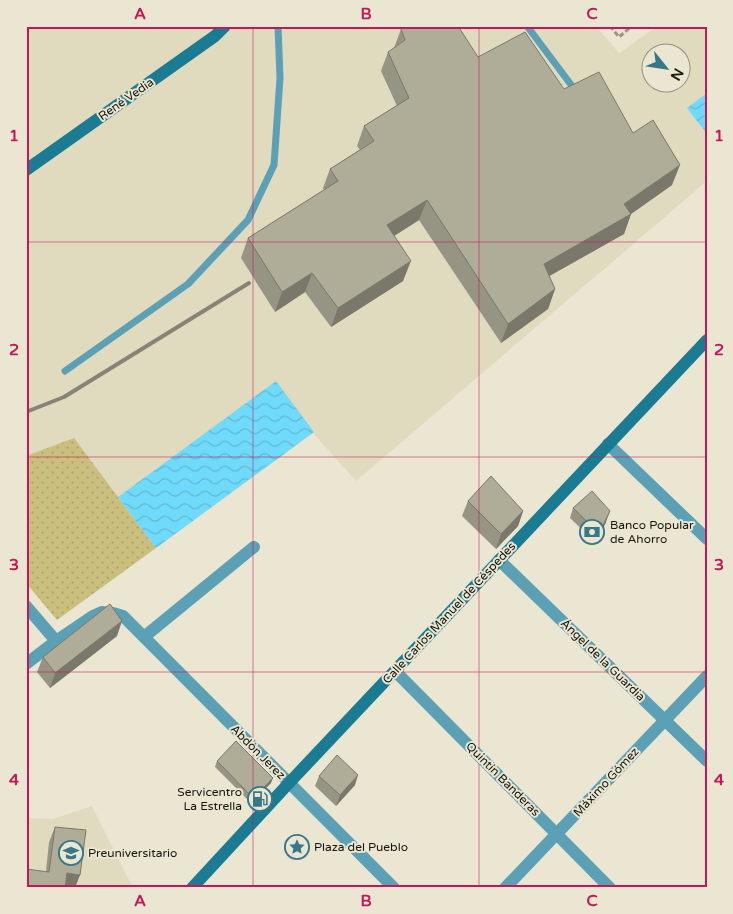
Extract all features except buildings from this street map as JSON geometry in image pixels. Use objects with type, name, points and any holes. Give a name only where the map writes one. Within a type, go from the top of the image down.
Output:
[{"type":"main road","name":"René Vedia","points":[[26,170],[213,31],[225,26]]},
{"type":"main road","name":"Calle Carlos Manuel de Céspedes","points":[[192,888],[288,783],[707,340]]},
{"type":"street","points":[[608,444],[707,539]]},
{"type":"street","points":[[144,637],[254,547]]},
{"type":"street","name":"Ángel de la Guardia","points":[[499,560],[707,762]]},
{"type":"street","points":[[26,606],[56,640],[26,664]]},
{"type":"street","name":"Abdón Jerez","points":[[56,640],[102,612],[113,612],[122,616],[394,888]]},
{"type":"street","name":"Quintín Banderas","points":[[395,671],[610,888]]},
{"type":"street","name":"Máximo Gómez","points":[[505,888],[707,676]]},
{"type":"lane","points":[[65,371],[188,284],[248,220],[274,165],[280,78],[278,26]]},
{"type":"lane","points":[[527,26],[572,86]]},
{"type":"path","points":[[610,26],[619,36],[632,26]]},
{"type":"shaded area","points":[[26,26],[596,26],[619,53],[658,26],[707,26],[707,181],[356,481],[313,433],[156,548],[74,439],[26,456]]},
{"type":"shaded area","points":[[74,438],[156,548],[57,620],[26,583],[26,456]]},
{"type":"shaded area","name":"Preuniversitario","points":[[92,806],[133,888],[26,888],[26,818],[53,819]]},
{"type":"water","points":[[707,93],[707,134],[687,108]]},
{"type":"water","points":[[276,381],[314,432],[156,548],[118,497]]},
{"type":"railway","points":[[26,412],[64,397],[249,283]]},
{"type":"place","name":"Banco Popular de Ahorro","points":[[592,532]]},
{"type":"place","name":"Servicentro La Estrella","points":[[260,799]]},
{"type":"place","name":"Plaza del Pueblo","points":[[297,847]]},
{"type":"place","name":"Preuniversitario","points":[[71,853]]}]
